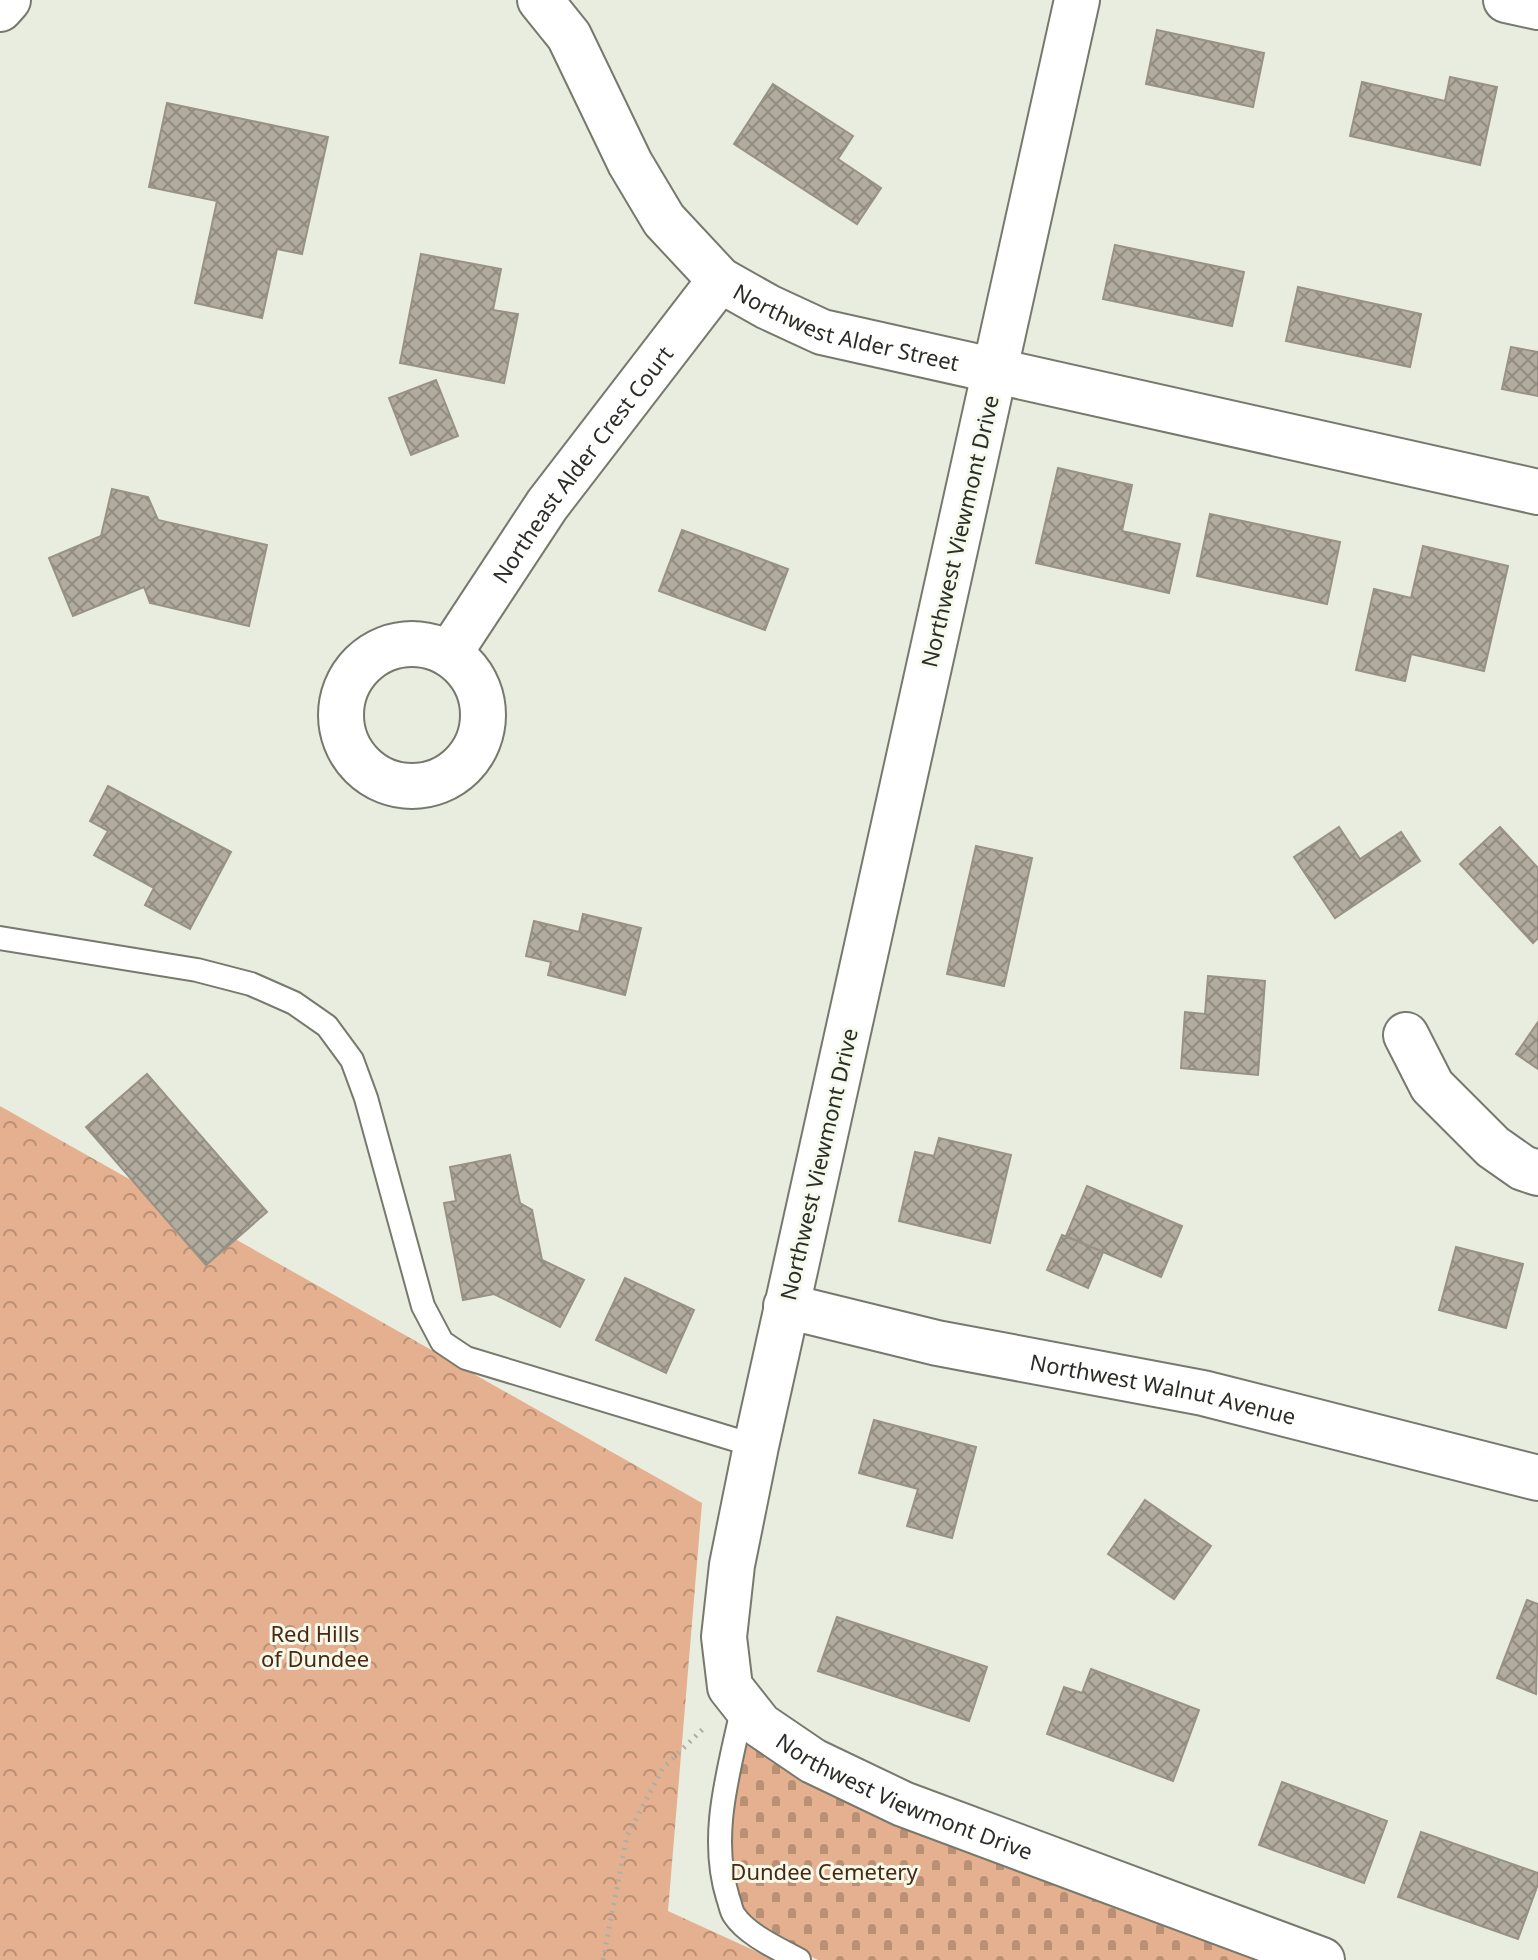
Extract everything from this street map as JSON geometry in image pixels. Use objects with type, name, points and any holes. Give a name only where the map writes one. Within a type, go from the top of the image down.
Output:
[{"type":"street","points":[[0,9],[8,0]]},
{"type":"street","name":"Northwest Alder Street","points":[[540,0],[569,36],[630,163],[664,220],[720,280],[768,307],[822,332],[1538,492]]},
{"type":"street","name":"Northwest Viewmont Drive","points":[[1077,0],[756,1446],[732,1565],[724,1637],[730,1687],[760,1725],[813,1761],[903,1804],[1322,1960]]},
{"type":"street","points":[[1506,0],[1538,7]]},
{"type":"street","name":"Northeast Alder Crest Court","points":[[449,654],[556,493],[720,280]]},
{"type":"street","points":[[1406,1035],[1432,1086],[1493,1147],[1523,1168],[1538,1173]]},
{"type":"street","name":"Northwest Walnut Avenue","points":[[786,1306],[950,1346],[1203,1393],[1538,1478]]},
{"type":"lane","points":[[0,938],[197,970],[251,984],[294,1003],[327,1026],[352,1060],[366,1098],[423,1306],[442,1342],[466,1358],[756,1446]]},
{"type":"lane","points":[[740,1699],[723,1792],[720,1842],[722,1880],[734,1915],[763,1941],[799,1960]]},
{"type":"path","points":[[603,1960],[627,1836],[663,1768],[740,1699]]},
{"type":"green space","name":"Red Hills of Dundee","points":[[0,1106],[702,1503],[668,1911],[775,1960],[0,1960]]},
{"type":"green space","name":"Dundee Cemetery","points":[[746,1731],[1283,1960],[818,1960],[755,1925],[741,1909],[733,1889],[729,1868],[729,1821]]},
{"type":"building","points":[[1157,30],[1264,53],[1253,107],[1146,84]]},
{"type":"building","points":[[1450,77],[1497,87],[1480,165],[1350,136],[1362,82],[1445,101]]},
{"type":"building","points":[[773,84],[853,136],[838,159],[881,188],[857,224],[734,144]]},
{"type":"building","points":[[167,103],[328,137],[302,254],[277,249],[262,318],[195,303],[217,201],[149,187]]},
{"type":"building","points":[[1115,245],[1244,272],[1232,326],[1103,299]]},
{"type":"building","points":[[421,254],[501,269],[493,310],[518,314],[504,383],[400,363]]},
{"type":"building","points":[[1298,287],[1421,314],[1410,367],[1286,341]]},
{"type":"building","points":[[1511,347],[1538,352],[1538,396],[1502,389]]},
{"type":"building","points":[[436,380],[458,436],[411,455],[389,398]]},
{"type":"building","points":[[1058,468],[1132,485],[1122,531],[1180,544],[1169,593],[1036,563]]},
{"type":"building","points":[[112,489],[148,497],[158,520],[267,545],[249,626],[150,603],[144,587],[73,616],[49,558],[101,536]]},
{"type":"building","points":[[1210,514],[1340,542],[1327,604],[1197,576]]},
{"type":"building","points":[[682,530],[788,569],[765,630],[659,591]]},
{"type":"building","points":[[1423,546],[1508,566],[1484,671],[1411,654],[1405,681],[1356,670],[1374,589],[1411,598]]},
{"type":"building","points":[[108,786],[231,852],[190,929],[145,905],[154,888],[94,855],[108,831],[90,821]]},
{"type":"building","points":[[1339,827],[1360,859],[1401,832],[1420,861],[1335,918],[1294,857]]},
{"type":"building","points":[[1500,827],[1538,868],[1538,938],[1533,943],[1460,864]]},
{"type":"building","points":[[976,846],[1032,858],[1004,986],[947,974]]},
{"type":"building","points":[[583,914],[641,928],[625,995],[548,975],[551,962],[526,956],[534,921],[579,932]]},
{"type":"building","points":[[1208,976],[1265,981],[1258,1075],[1181,1068],[1185,1012],[1205,1014]]},
{"type":"building","points":[[1538,1022],[1538,1069],[1516,1054]]},
{"type":"building","points":[[147,1074],[267,1212],[206,1265],[86,1127]]},
{"type":"building","points":[[939,1138],[1011,1155],[990,1243],[899,1221],[915,1152],[934,1156]]},
{"type":"building","points":[[510,1155],[520,1203],[532,1210],[542,1260],[584,1280],[560,1327],[494,1294],[463,1300],[444,1203],[456,1201],[450,1167]]},
{"type":"building","points":[[1087,1186],[1182,1226],[1161,1277],[1066,1236]]},
{"type":"building","points":[[1062,1235],[1103,1252],[1088,1288],[1047,1270]]},
{"type":"building","points":[[1456,1247],[1523,1264],[1506,1328],[1439,1310]]},
{"type":"building","points":[[625,1278],[694,1310],[666,1373],[596,1340]]},
{"type":"building","points":[[874,1420],[976,1447],[952,1538],[907,1526],[918,1489],[859,1473]]},
{"type":"building","points":[[1145,1500],[1211,1546],[1174,1599],[1108,1554]]},
{"type":"building","points":[[1527,1600],[1538,1604],[1536,1694],[1497,1678]]},
{"type":"building","points":[[837,1617],[987,1667],[969,1721],[818,1671]]},
{"type":"building","points":[[1091,1669],[1199,1710],[1173,1781],[1047,1734],[1064,1687],[1082,1693]]},
{"type":"building","points":[[1282,1782],[1387,1821],[1364,1883],[1259,1845]]},
{"type":"building","points":[[1421,1832],[1538,1873],[1538,1884],[1518,1939],[1398,1897]]}]
